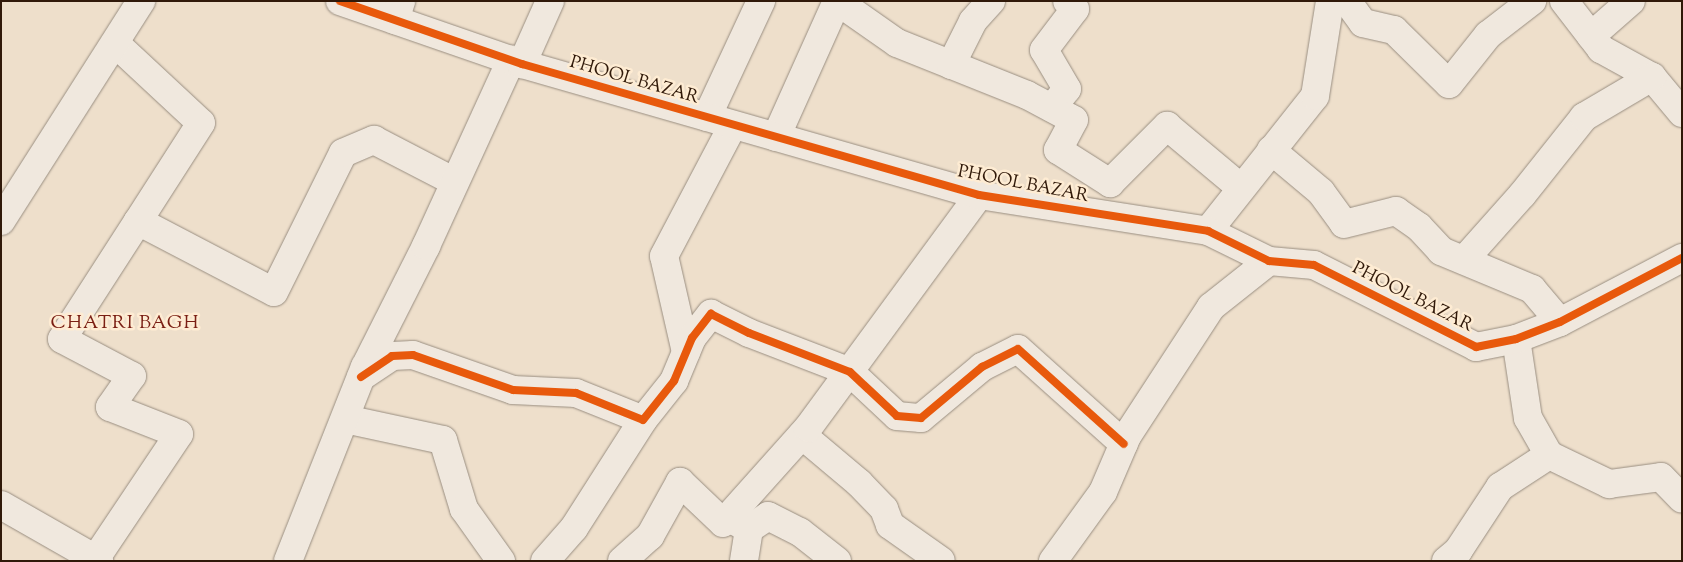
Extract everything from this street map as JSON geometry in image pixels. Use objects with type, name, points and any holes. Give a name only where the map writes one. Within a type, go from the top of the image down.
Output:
[{"type":"street","points":[[1,221],[142,1]]},
{"type":"street","name":"PHOOL BAZAR","points":[[340,1],[398,11],[516,62],[979,195],[1208,231],[1269,261],[1314,265],[1476,347],[1516,339],[1560,322],[1682,258]]},
{"type":"street","points":[[297,556],[361,377],[455,182],[516,62],[550,1]]},
{"type":"street","points":[[707,117],[761,1]]},
{"type":"street","points":[[776,137],[837,1],[897,43],[1052,108],[1074,120],[1058,150],[1110,183],[1167,126],[1240,187]]},
{"type":"street","points":[[951,66],[973,22],[991,1]]},
{"type":"street","points":[[1052,108],[1067,89],[1044,50],[1076,9],[1067,1]]},
{"type":"street","points":[[1208,231],[1240,187],[1316,96],[1330,1]]},
{"type":"street","points":[[1347,1],[1363,23],[1394,30],[1449,84],[1488,34],[1532,1]]},
{"type":"street","points":[[1564,1],[1601,49],[1652,76],[1682,113]]},
{"type":"street","points":[[1591,36],[1631,1]]},
{"type":"street","points":[[1,506],[98,560],[178,434],[110,407],[132,376],[62,339],[201,123],[115,43]]},
{"type":"street","points":[[1464,260],[1522,195],[1584,117],[1652,76]]},
{"type":"street","points":[[686,352],[664,256],[733,125]]},
{"type":"street","points":[[138,221],[274,292],[342,153],[374,140],[455,182]]},
{"type":"street","points":[[1271,150],[1321,192],[1344,224],[1396,211],[1419,227],[1441,251],[1532,289],[1560,322]]},
{"type":"street","points":[[744,561],[738,523],[979,195]]},
{"type":"street","points":[[1053,561],[1103,492],[1124,444],[1169,366],[1211,307],[1269,261]]},
{"type":"street","points":[[545,561],[574,528],[643,420],[674,381],[686,352],[711,314],[749,333],[850,372],[897,416],[921,418],[982,367],[1018,349],[1124,444]]},
{"type":"street","points":[[1516,339],[1528,418],[1549,455],[1609,484],[1662,477],[1682,499]]},
{"type":"street","points":[[361,377],[392,356],[413,355],[513,390],[576,393],[643,420]]},
{"type":"street","points":[[345,419],[443,440],[464,509],[501,561]]},
{"type":"street","points":[[802,435],[859,483],[884,509],[890,525],[941,561]]},
{"type":"street","points":[[1446,561],[1458,551],[1500,486],[1549,455]]},
{"type":"street","points":[[622,561],[650,536],[680,482],[723,523],[738,523],[768,516],[800,532],[837,561]]},
{"type":"cycle path","points":[[340,1],[522,64],[979,195],[1208,231],[1269,261],[1314,265],[1476,347],[1516,339],[1560,322],[1682,258]]},
{"type":"cycle path","points":[[361,377],[392,356],[413,355],[513,390],[576,393],[643,420],[674,381],[692,338],[711,314],[749,333],[850,372],[897,416],[921,418],[982,367],[1018,349],[1124,444]]},
{"type":"district","name":"CHATRI BAGH","points":[[125,324]]}]
